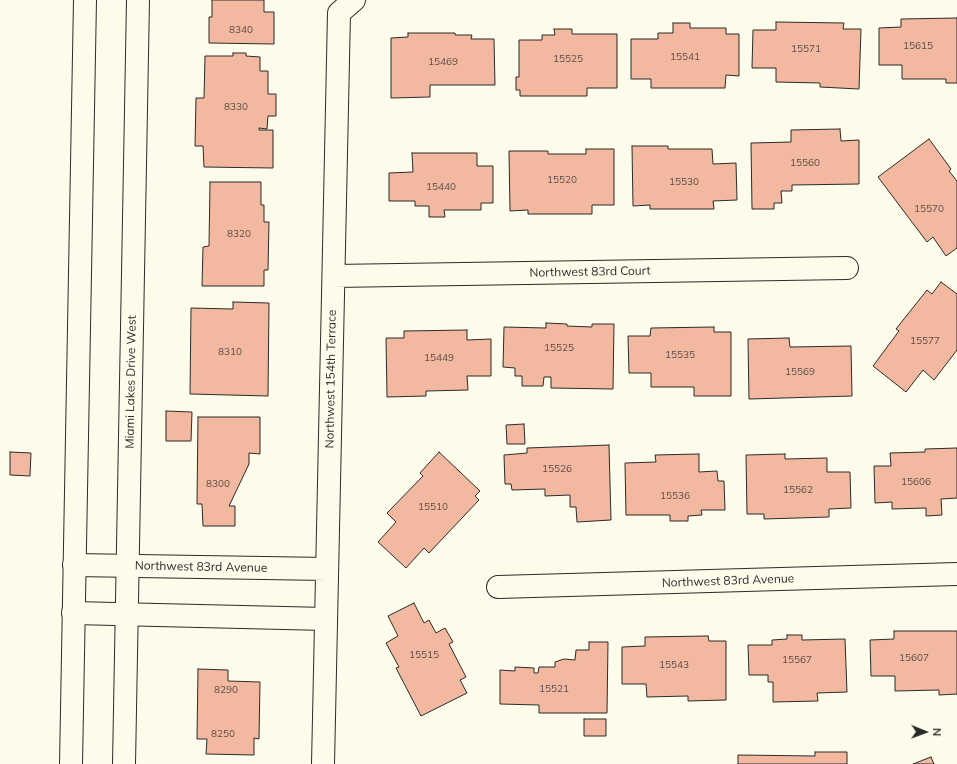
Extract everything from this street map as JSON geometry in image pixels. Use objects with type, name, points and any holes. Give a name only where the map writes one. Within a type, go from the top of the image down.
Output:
[{"type":"street","points":[[71,764],[84,0]]},
{"type":"street","name":"Miami Lakes Drive West","points":[[124,764],[138,0]]},
{"type":"street","name":"Northwest 154th Terrace","points":[[323,764],[340,13],[354,0]]},
{"type":"street","name":"Northwest 83rd Court","points":[[334,276],[847,268]]},
{"type":"street","name":"Northwest 83rd Avenue","points":[[74,564],[327,569]]},
{"type":"street","name":"Northwest 83rd Avenue","points":[[498,587],[957,574]]},
{"type":"street","points":[[73,613],[326,619]]},
{"type":"building","points":[[212,0],[264,0],[264,12],[274,12],[274,44],[209,43],[209,17],[212,17]]},
{"type":"building","points":[[957,18],[957,83],[946,83],[946,79],[902,79],[902,65],[879,65],[879,28],[901,27],[901,19]]},
{"type":"building","points":[[776,22],[844,23],[843,29],[861,29],[859,89],[820,87],[820,83],[776,82],[776,68],[752,68],[753,30],[776,30]]},
{"type":"building","points":[[673,23],[690,23],[690,28],[726,28],[726,34],[739,34],[739,76],[726,75],[725,88],[651,88],[651,79],[631,79],[631,39],[658,39],[658,33],[673,33]]},
{"type":"building","points":[[554,29],[572,29],[572,34],[617,34],[617,88],[587,88],[587,96],[520,96],[520,90],[516,90],[516,77],[519,77],[519,40],[542,40],[542,35],[555,35]]},
{"type":"building","points":[[408,33],[455,33],[455,35],[472,35],[471,39],[494,39],[495,85],[430,85],[430,97],[391,98],[391,38],[408,37]]},
{"type":"building","points":[[233,53],[246,53],[246,56],[260,57],[260,71],[268,71],[268,94],[276,94],[276,116],[268,116],[267,129],[259,128],[259,130],[273,130],[273,168],[204,167],[203,146],[195,146],[196,98],[204,98],[205,56],[233,56]]},
{"type":"building","points":[[840,129],[841,141],[859,140],[859,184],[792,185],[792,191],[781,191],[782,203],[774,203],[774,209],[752,209],[751,143],[791,142],[791,130]]},
{"type":"building","points":[[929,139],[951,169],[949,171],[957,181],[957,248],[946,256],[933,237],[927,242],[878,177]]},
{"type":"building","points":[[632,146],[668,146],[668,149],[712,149],[713,164],[736,163],[737,200],[713,201],[714,209],[650,209],[650,205],[633,206]]},
{"type":"building","points":[[586,149],[614,149],[614,205],[592,205],[592,214],[528,214],[528,210],[510,211],[509,151],[548,151],[548,154],[586,154]]},
{"type":"building","points":[[412,153],[477,153],[477,166],[493,166],[493,203],[481,203],[481,210],[444,210],[445,217],[429,217],[429,206],[415,206],[415,201],[389,201],[389,173],[413,172]]},
{"type":"building","points":[[210,182],[261,182],[261,205],[264,205],[264,222],[269,222],[268,270],[264,270],[264,286],[202,286],[203,247],[209,246]]},
{"type":"building","points":[[941,282],[957,294],[957,350],[934,380],[923,370],[906,392],[873,366],[899,331],[896,329],[927,290],[932,294]]},
{"type":"building","points":[[233,302],[269,303],[268,396],[190,394],[191,308],[233,309]]},
{"type":"building","points":[[546,323],[592,327],[592,324],[614,324],[613,389],[551,388],[551,377],[544,377],[543,386],[522,386],[522,376],[515,376],[515,368],[503,367],[504,327],[546,328]]},
{"type":"building","points":[[714,327],[714,332],[731,332],[731,396],[694,396],[694,387],[651,387],[651,373],[629,373],[628,336],[650,336],[651,328]]},
{"type":"building","points":[[467,330],[467,340],[491,339],[491,376],[467,376],[468,390],[426,391],[426,396],[387,397],[386,338],[404,338],[404,331]]},
{"type":"building","points":[[789,338],[790,347],[851,346],[852,396],[749,399],[748,339]]},
{"type":"building","points":[[166,411],[192,412],[191,441],[166,441]]},
{"type":"building","points":[[198,417],[260,417],[260,454],[249,453],[249,464],[229,506],[235,506],[235,526],[203,526],[202,504],[197,504]]},
{"type":"building","points":[[524,424],[525,444],[507,444],[506,425]]},
{"type":"building","points":[[609,445],[611,520],[577,522],[576,507],[570,507],[570,495],[545,496],[545,489],[512,490],[511,484],[505,484],[504,455],[527,453],[527,448]]},
{"type":"building","points":[[957,448],[957,498],[941,499],[942,515],[926,516],[926,508],[892,509],[892,502],[875,503],[874,466],[891,466],[890,453],[925,452],[925,449]]},
{"type":"building","points":[[10,452],[31,453],[30,476],[10,475]]},
{"type":"building","points":[[439,452],[480,491],[475,496],[479,500],[429,553],[424,548],[406,568],[378,542],[396,522],[387,513],[423,476],[420,473]]},
{"type":"building","points":[[699,454],[699,472],[717,471],[718,481],[724,481],[725,510],[701,510],[702,515],[688,516],[688,521],[670,521],[670,515],[626,515],[625,463],[656,462],[655,455]]},
{"type":"building","points":[[785,454],[785,459],[827,458],[827,472],[850,472],[851,508],[829,509],[829,517],[764,519],[764,514],[747,514],[746,455]]},
{"type":"building","points":[[414,603],[424,623],[429,620],[436,633],[445,628],[453,642],[449,644],[466,677],[460,680],[467,693],[421,716],[396,668],[399,667],[386,643],[398,636],[388,616]]},
{"type":"building","points":[[894,631],[957,631],[957,694],[939,695],[939,690],[895,691],[895,676],[871,676],[870,640],[894,639]]},
{"type":"building","points":[[787,635],[802,635],[802,640],[845,639],[847,692],[817,693],[818,701],[773,702],[773,682],[768,682],[768,675],[749,675],[748,645],[772,645],[772,640],[787,639]]},
{"type":"building","points":[[708,636],[709,641],[726,641],[726,700],[688,701],[688,696],[647,697],[646,684],[622,684],[622,647],[645,646],[645,637]]},
{"type":"building","points":[[589,642],[608,642],[607,713],[539,713],[539,705],[500,704],[500,670],[515,671],[515,667],[534,668],[534,673],[538,673],[539,667],[555,667],[555,662],[564,659],[575,660],[576,650],[589,650]]},
{"type":"building","points":[[198,669],[228,670],[228,681],[260,682],[259,739],[254,738],[254,755],[206,754],[207,739],[197,739]]},
{"type":"building","points":[[584,719],[606,719],[606,736],[584,736]]},
{"type":"building","points":[[815,752],[847,752],[847,764],[738,764],[738,755],[815,756]]},
{"type":"building","points":[[931,757],[934,764],[913,764]]}]
